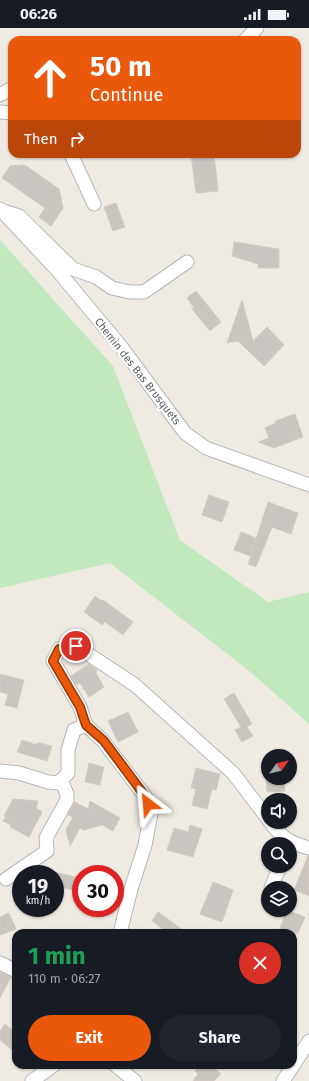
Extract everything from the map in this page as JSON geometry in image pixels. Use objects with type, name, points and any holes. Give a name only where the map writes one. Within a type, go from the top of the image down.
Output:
[{"type":"street","points":[[249,36],[256,28]]},
{"type":"street","points":[[73,158],[94,204]]},
{"type":"street","points":[[1,210],[19,216],[73,269],[96,277],[112,288],[130,292],[144,292],[187,262]]},
{"type":"street","name":"Chemin des Bas Brusquets","points":[[1,210],[58,271],[78,295],[122,349],[185,433],[206,448],[309,485]]},
{"type":"street","points":[[121,929],[131,888],[145,845],[150,813],[145,796],[104,741],[86,725],[80,707],[53,661],[59,649],[76,646],[135,685],[233,773],[261,810]]},
{"type":"street","points":[[0,771],[20,773],[48,782],[59,783],[68,773],[68,750],[74,730],[86,725]]},
{"type":"street","points":[[6,879],[46,851],[46,838],[67,800],[67,794],[61,780]]},
{"type":"street","points":[[275,829],[283,837]]},
{"type":"street","points":[[297,845],[309,848]]},
{"type":"street","points":[[0,963],[12,969]]},
{"type":"street","points":[[297,1059],[309,1041]]},
{"type":"street","points":[[32,1081],[48,1069]]},
{"type":"street","points":[[121,1069],[135,1081]]},
{"type":"street","points":[[283,1081],[291,1069]]},
{"type":"green space","points":[[0,240],[113,366],[180,540],[268,602],[309,592],[309,724],[253,674],[110,563],[0,588]]},
{"type":"building","points":[[192,158],[214,158],[218,191],[196,193]]},
{"type":"building","points":[[25,165],[59,189],[63,208],[51,226],[39,217],[45,208],[2,178],[10,166]]},
{"type":"building","points":[[116,203],[125,227],[113,231],[104,207]]},
{"type":"building","points":[[234,242],[279,249],[279,268],[258,268],[258,264],[232,256]]},
{"type":"building","points":[[196,291],[221,322],[210,331],[192,309],[194,308],[187,298]]},
{"type":"building","points":[[242,300],[253,341],[267,327],[284,345],[264,366],[238,341],[227,343]]},
{"type":"building","points":[[295,414],[303,437],[274,448],[258,442],[269,438],[265,428],[276,423],[275,421]]},
{"type":"building","points":[[209,495],[229,502],[222,522],[202,515]]},
{"type":"building","points":[[268,502],[298,513],[291,534],[272,527],[256,567],[248,564]]},
{"type":"building","points":[[241,532],[256,538],[250,556],[234,550]]},
{"type":"building","points":[[95,596],[102,601],[103,600],[133,622],[123,635],[105,622],[102,625],[84,612]]},
{"type":"building","points":[[89,664],[97,670],[96,673],[104,687],[89,697],[80,683],[76,685],[71,676]]},
{"type":"building","points":[[0,674],[24,680],[17,708],[5,705],[8,694],[0,692]]},
{"type":"building","points":[[234,693],[252,724],[247,727],[253,736],[242,742],[235,730],[241,727],[224,699]]},
{"type":"building","points":[[128,712],[138,732],[118,742],[108,721]]},
{"type":"building","points":[[22,740],[32,743],[33,745],[39,743],[52,746],[47,761],[17,752]]},
{"type":"building","points":[[89,763],[104,767],[100,785],[85,782]]},
{"type":"building","points":[[196,768],[220,774],[216,790],[212,789],[207,809],[192,805],[196,789],[191,788]]},
{"type":"building","points":[[266,785],[285,785],[285,791],[267,792]]},
{"type":"building","points":[[13,799],[38,801],[36,808],[42,812],[29,837],[10,827],[11,825],[3,821]]},
{"type":"building","points":[[90,801],[120,818],[113,831],[102,825],[84,830],[80,828],[70,846],[66,830],[73,817],[68,815],[75,802],[88,809]]},
{"type":"building","points":[[190,825],[202,829],[193,857],[167,850],[174,828],[188,832]]},
{"type":"building","points":[[309,856],[309,896],[297,891],[297,883]]},
{"type":"building","points":[[64,874],[72,876],[72,890],[64,888]]},
{"type":"building","points":[[213,882],[233,890],[222,922],[200,914]]},
{"type":"building","points":[[158,912],[181,929],[163,929],[152,921]]},
{"type":"building","points":[[9,913],[16,929],[12,929],[12,930],[0,935],[0,917]]},
{"type":"building","points":[[297,914],[305,917],[298,933],[297,929],[280,929],[284,917],[297,917]]},
{"type":"building","points":[[0,972],[11,977],[0,998]]},
{"type":"building","points":[[5,1024],[12,1030],[12,1050],[0,1040],[0,1031]]},
{"type":"building","points":[[197,1069],[215,1069],[221,1074],[214,1081],[193,1081],[198,1074],[195,1071]]},
{"type":"route","points":[[76,646],[59,649],[53,661],[80,707],[86,725],[104,741],[145,796],[148,804]]}]
